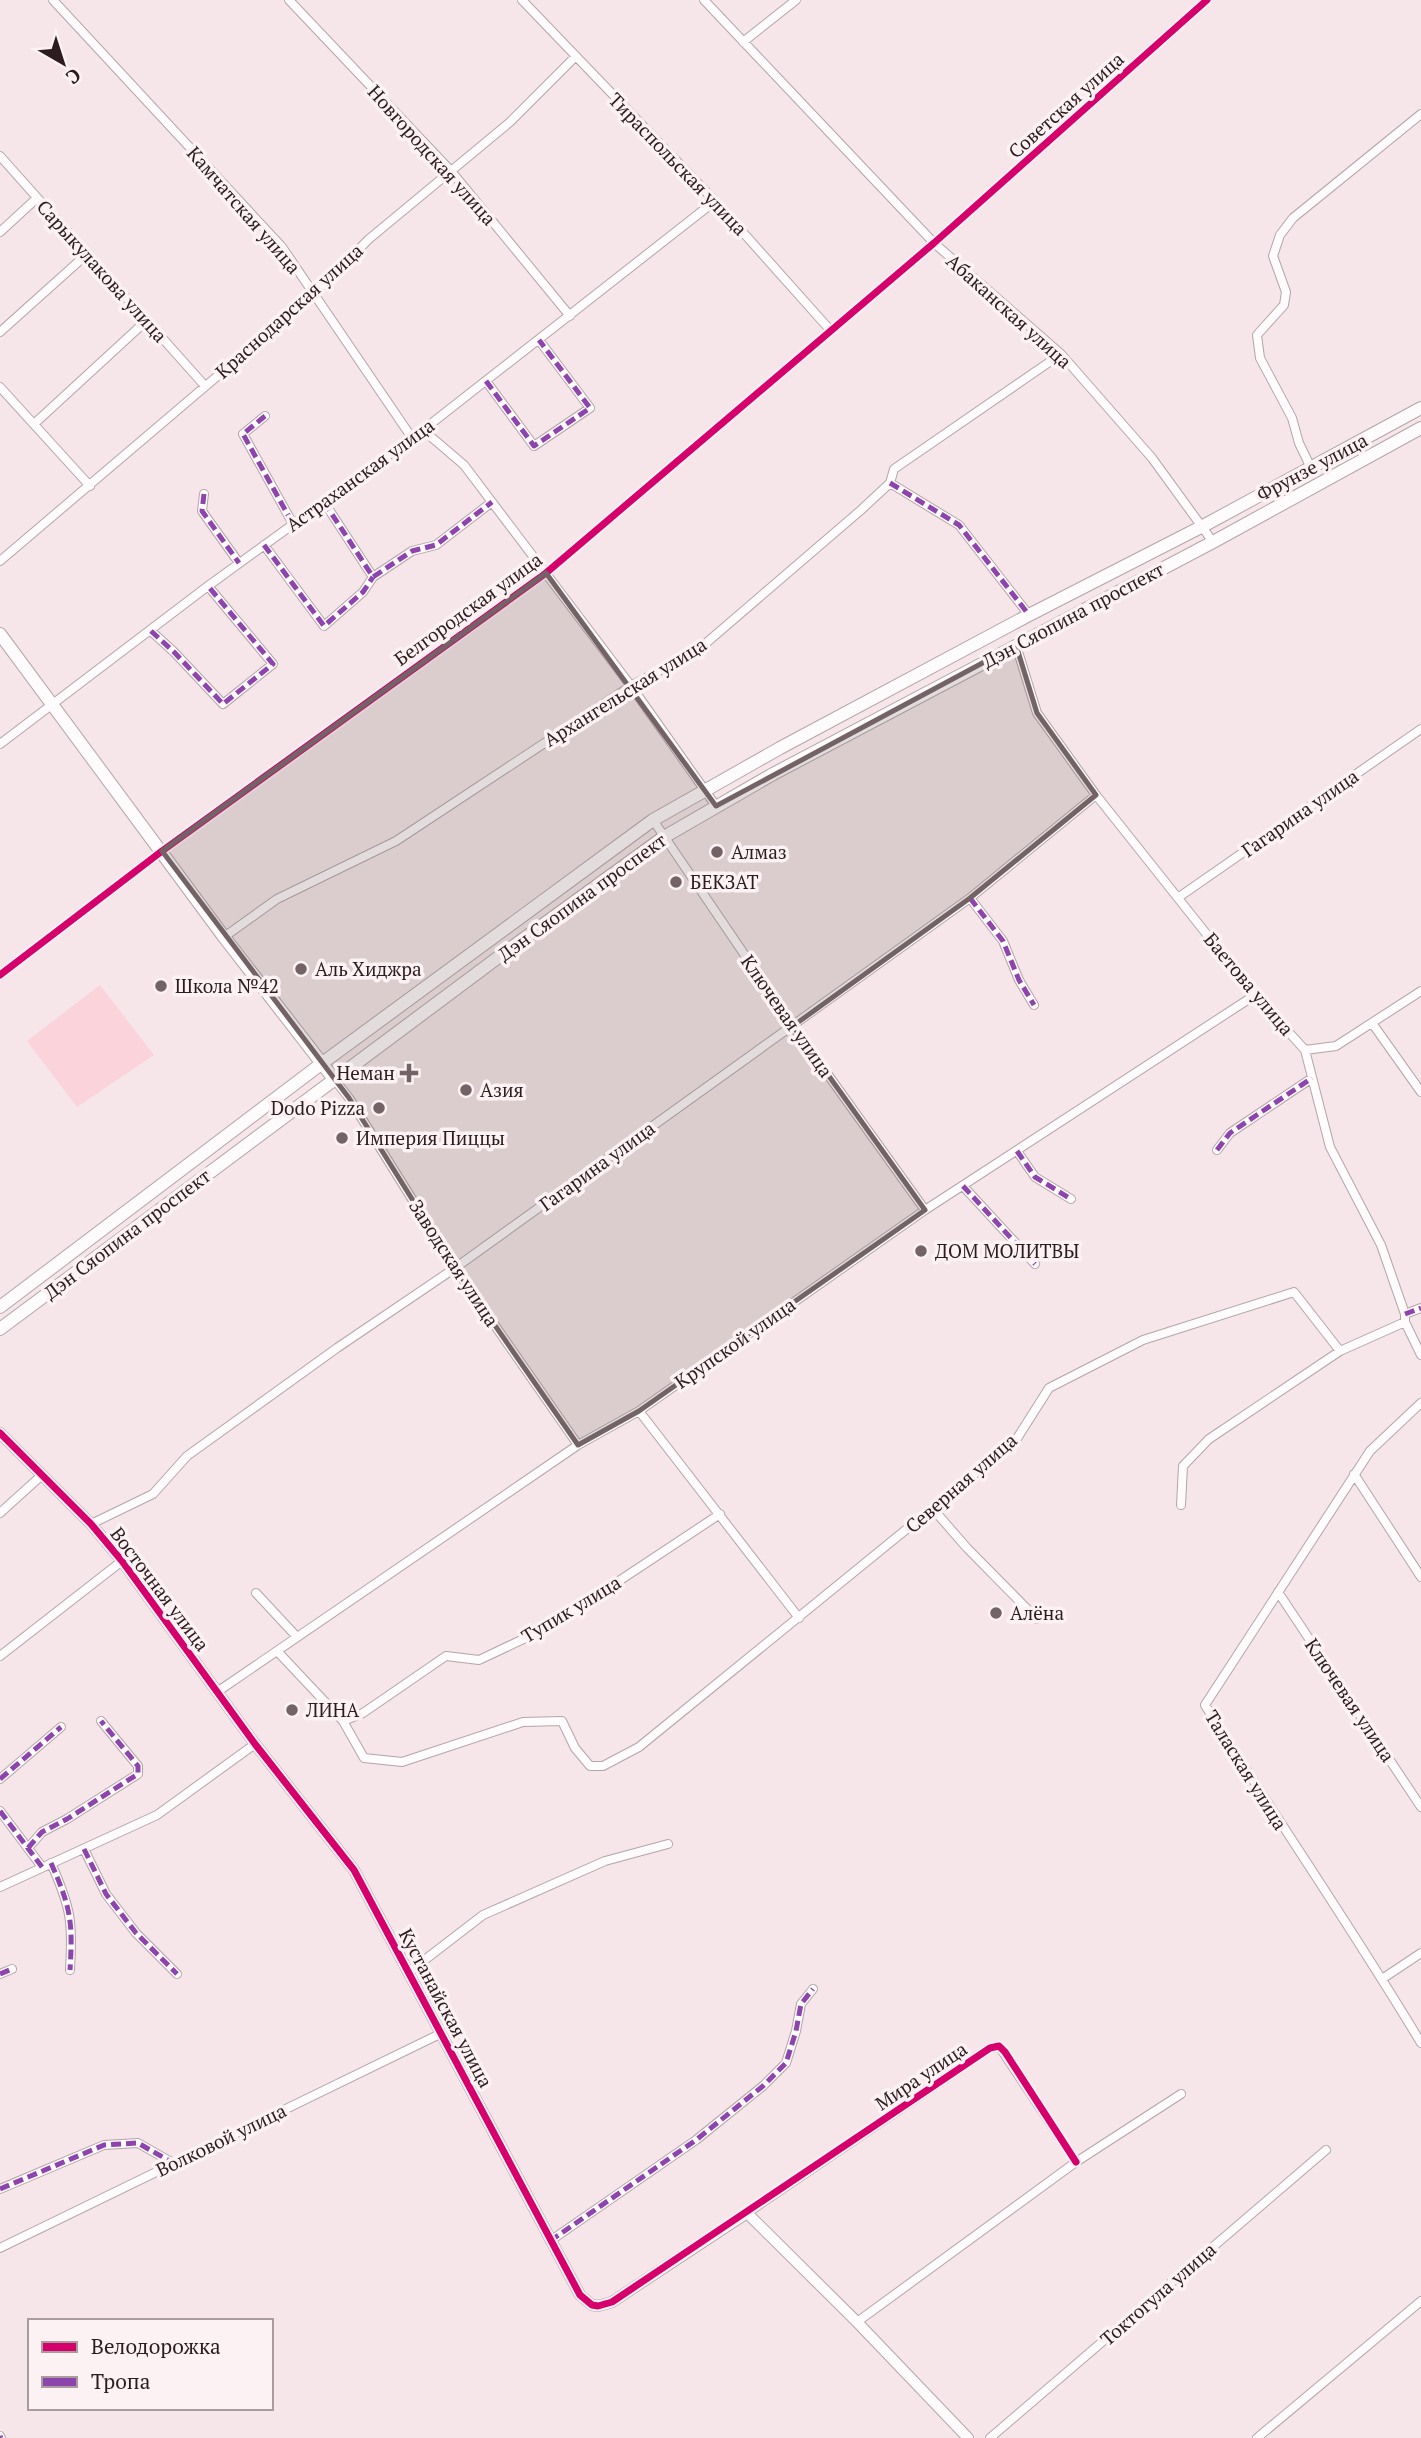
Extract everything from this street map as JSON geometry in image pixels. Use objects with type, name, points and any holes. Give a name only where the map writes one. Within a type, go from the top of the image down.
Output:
[{"type":"main road","name":"Фрунзе улица","points":[[1203,526],[1421,408]]},
{"type":"main road","name":"Фрунзе улица","points":[[1213,542],[1421,428]]},
{"type":"main road","name":"Дэн Сяопина проспект","points":[[0,1307],[321,1064],[653,820],[1029,615],[1203,526]]},
{"type":"main road","name":"Дэн Сяопина проспект","points":[[0,1329],[664,837],[773,774],[1213,542]]},
{"type":"main road","points":[[0,634],[224,937],[334,1079]]},
{"type":"street","name":"Камчатская улица","points":[[53,0],[282,247],[412,438]]},
{"type":"street","name":"Новгородская улица","points":[[289,0],[451,171],[570,316]]},
{"type":"street","name":"Тираспольская улица","points":[[522,0],[715,201],[831,331]]},
{"type":"street","name":"Абаканская улица","points":[[704,0],[934,243],[1060,354],[1152,458],[1213,542]]},
{"type":"street","points":[[743,42],[796,0]]},
{"type":"street","name":"Советская улица","points":[[934,243],[1207,0]]},
{"type":"street","name":"Краснодарская улица","points":[[0,561],[315,293],[369,239],[510,122],[575,57]]},
{"type":"street","points":[[1311,468],[1299,443],[1292,418],[1261,358],[1257,335],[1284,306],[1286,292],[1273,256],[1280,235],[1293,218],[1421,114]]},
{"type":"street","name":"Сарыкулакова улица","points":[[0,156],[205,386]]},
{"type":"street","points":[[0,232],[37,198]]},
{"type":"street","name":"Астраханская улица","points":[[0,744],[208,586],[423,430],[715,201]]},
{"type":"street","name":"Белгородская улица","points":[[0,975],[162,851],[546,573],[934,243]]},
{"type":"street","points":[[0,332],[87,254]]},
{"type":"street","points":[[34,424],[146,321]]},
{"type":"street","points":[[486,381],[534,446],[590,408],[539,340]]},
{"type":"street","name":"Архангельская улица","points":[[224,937],[277,899],[396,841],[631,686],[698,650],[861,510],[890,483],[894,469],[1060,354]]},
{"type":"street","points":[[0,387],[89,486]]},
{"type":"street","points":[[265,416],[243,434],[293,524]]},
{"type":"street","points":[[423,430],[464,465],[631,686],[716,806]]},
{"type":"street","points":[[890,483],[959,525],[1029,615]]},
{"type":"street","points":[[204,495],[202,511],[239,563]]},
{"type":"street","points":[[324,502],[373,577]]},
{"type":"street","points":[[264,545],[324,626],[363,592],[373,577],[412,551],[436,545],[492,502]]},
{"type":"street","points":[[151,631],[223,705],[273,664],[208,586]]},
{"type":"street","name":"Баетова улица","points":[[1016,645],[1037,713],[1096,794],[1255,995],[1305,1050],[1331,1147],[1381,1245],[1405,1318],[1421,1355]]},
{"type":"street","name":"Гагарина улица","points":[[1179,897],[1421,729]]},
{"type":"street","name":"Гагарина улица","points":[[91,1524],[153,1494],[187,1456],[337,1348],[455,1268],[970,898],[1096,794]]},
{"type":"street","name":"Ключевая улица","points":[[653,820],[793,1026],[925,1210]]},
{"type":"street","points":[[970,898],[1003,941],[1019,980],[1034,1005]]},
{"type":"street","points":[[1305,1050],[1336,1046],[1421,991]]},
{"type":"street","name":"Крупской улица","points":[[217,1692],[578,1445],[639,1411],[925,1210],[1255,995]]},
{"type":"street","points":[[1372,1023],[1421,1092]]},
{"type":"street","points":[[1217,1150],[1230,1133],[1312,1078]]},
{"type":"street","name":"Заводская улица","points":[[334,1079],[349,1098],[455,1268],[578,1445]]},
{"type":"street","points":[[1017,1151],[1035,1177],[1071,1199]]},
{"type":"street","points":[[963,1186],[1035,1264]]},
{"type":"street","name":"Северная улица","points":[[343,1721],[365,1758],[402,1762],[523,1722],[562,1721],[575,1748],[590,1766],[603,1766],[639,1747],[1016,1440],[1049,1388],[1143,1340],[1294,1292],[1339,1351]]},
{"type":"street","points":[[1181,1505],[1183,1466],[1209,1439],[1339,1351],[1421,1308]]},
{"type":"street","name":"Талаская улица","points":[[1421,1403],[1370,1451],[1205,1705],[1421,2043]]},
{"type":"street","points":[[639,1411],[799,1618]]},
{"type":"street","name":"Восточная улица","points":[[0,1433],[91,1524],[122,1561],[255,1744]]},
{"type":"street","points":[[1354,1474],[1421,1577]]},
{"type":"street","points":[[0,1513],[42,1475]]},
{"type":"street","points":[[933,1509],[1037,1619]]},
{"type":"street","name":"Тупик улица","points":[[343,1721],[363,1713],[446,1656],[479,1660],[551,1626],[720,1514]]},
{"type":"street","points":[[0,1656],[122,1561]]},
{"type":"street","name":"Ключевая улица","points":[[1278,1592],[1421,1807]]},
{"type":"street","points":[[256,1593],[297,1637]]},
{"type":"street","points":[[276,1651],[343,1721]]},
{"type":"street","points":[[28,1848],[41,1832],[67,1819],[138,1774],[138,1766],[101,1721]]},
{"type":"street","points":[[0,1779],[61,1727]]},
{"type":"street","points":[[0,1887],[157,1815],[255,1744]]},
{"type":"street","name":"Кустанайская улица","points":[[255,1744],[354,1870],[550,2241],[586,2301],[598,2306],[612,2302],[747,2213]]},
{"type":"street","points":[[0,1811],[42,1867]]},
{"type":"street","points":[[409,1972],[484,1915],[606,1861],[668,1844]]},
{"type":"street","points":[[84,1849],[106,1894],[152,1951],[177,1974]]},
{"type":"street","points":[[51,1863],[69,1908],[72,1929],[70,1970]]},
{"type":"street","points":[[1382,1979],[1421,1953]]},
{"type":"street","points":[[0,1974],[12,1969]]},
{"type":"street","points":[[550,2241],[696,2140],[764,2085],[786,2063],[801,2004],[813,1989]]},
{"type":"street","name":"Волковой улица","points":[[0,2248],[442,2033]]},
{"type":"street","name":"Мира улица","points":[[747,2213],[990,2048],[999,2046],[1076,2162]]},
{"type":"street","points":[[857,2322],[1076,2162],[1181,2094]]},
{"type":"street","points":[[0,2189],[104,2145],[138,2143],[173,2163]]},
{"type":"street","name":"Токтогула улица","points":[[990,2438],[1326,2150]]},
{"type":"street","points":[[747,2213],[968,2438]]},
{"type":"street","points":[[1257,2438],[1421,2301]]},
{"type":"highlighted area","points":[[546,573],[716,806],[1016,645],[1037,713],[1096,795],[970,898],[793,1026],[925,1210],[639,1411],[578,1445],[455,1268],[349,1098],[162,851]]},
{"type":"shaded area","points":[[100,985],[154,1055],[77,1107],[27,1041]]},
{"type":"marked path","points":[[486,381],[534,446],[590,408],[539,340]]},
{"type":"marked path","points":[[265,416],[243,434],[293,524]]},
{"type":"marked path","points":[[890,483],[959,525],[1029,615]]},
{"type":"marked path","points":[[204,494],[202,511],[239,563]]},
{"type":"marked path","points":[[324,502],[373,577],[412,551],[436,545],[492,502]]},
{"type":"marked path","points":[[264,545],[324,626],[363,592],[373,577]]},
{"type":"marked path","points":[[151,631],[223,704],[273,664],[208,586]]},
{"type":"marked path","points":[[970,898],[1003,941],[1019,980],[1034,1005]]},
{"type":"marked path","points":[[1217,1150],[1230,1133],[1312,1078]]},
{"type":"marked path","points":[[1017,1151],[1035,1177],[1071,1199]]},
{"type":"marked path","points":[[963,1186],[1035,1264]]},
{"type":"marked path","points":[[1405,1314],[1421,1308]]},
{"type":"marked path","points":[[28,1848],[42,1832],[138,1774],[138,1766],[101,1721]]},
{"type":"marked path","points":[[0,1779],[61,1727]]},
{"type":"marked path","points":[[0,1811],[42,1867]]},
{"type":"marked path","points":[[84,1849],[106,1894],[136,1933],[177,1974]]},
{"type":"marked path","points":[[51,1863],[69,1915],[70,1970]]},
{"type":"marked path","points":[[0,1974],[12,1969]]},
{"type":"marked path","points":[[550,2241],[696,2140],[763,2086],[786,2063],[801,2004],[813,1989]]},
{"type":"marked path","points":[[0,2189],[104,2145],[138,2143],[173,2163]]},
{"type":"cycle path","points":[[0,975],[162,851],[546,573],[934,243],[1207,0]]},
{"type":"cycle path","points":[[0,1433],[91,1524],[122,1561],[255,1744],[354,1870],[580,2295],[592,2305],[612,2302],[990,2048],[999,2046],[1005,2052],[1076,2162]]},
{"type":"place","name":"Алмаз","points":[[717,852]]},
{"type":"place","name":"БЕКЗАТ","points":[[676,882]]},
{"type":"place","name":"Аль Хиджра","points":[[301,969]]},
{"type":"place","name":"Школа №42","points":[[161,986]]},
{"type":"place","name":"Неман","points":[[409,1073]]},
{"type":"place","name":"Азия","points":[[466,1090]]},
{"type":"place","name":"Dodo Pizza","points":[[379,1108]]},
{"type":"place","name":"Империя Пиццы","points":[[342,1138]]},
{"type":"place","name":"ДОМ МОЛИТВЫ","points":[[921,1251]]},
{"type":"place","name":"Алёна","points":[[996,1613]]},
{"type":"place","name":"ЛИНА","points":[[292,1710]]}]
